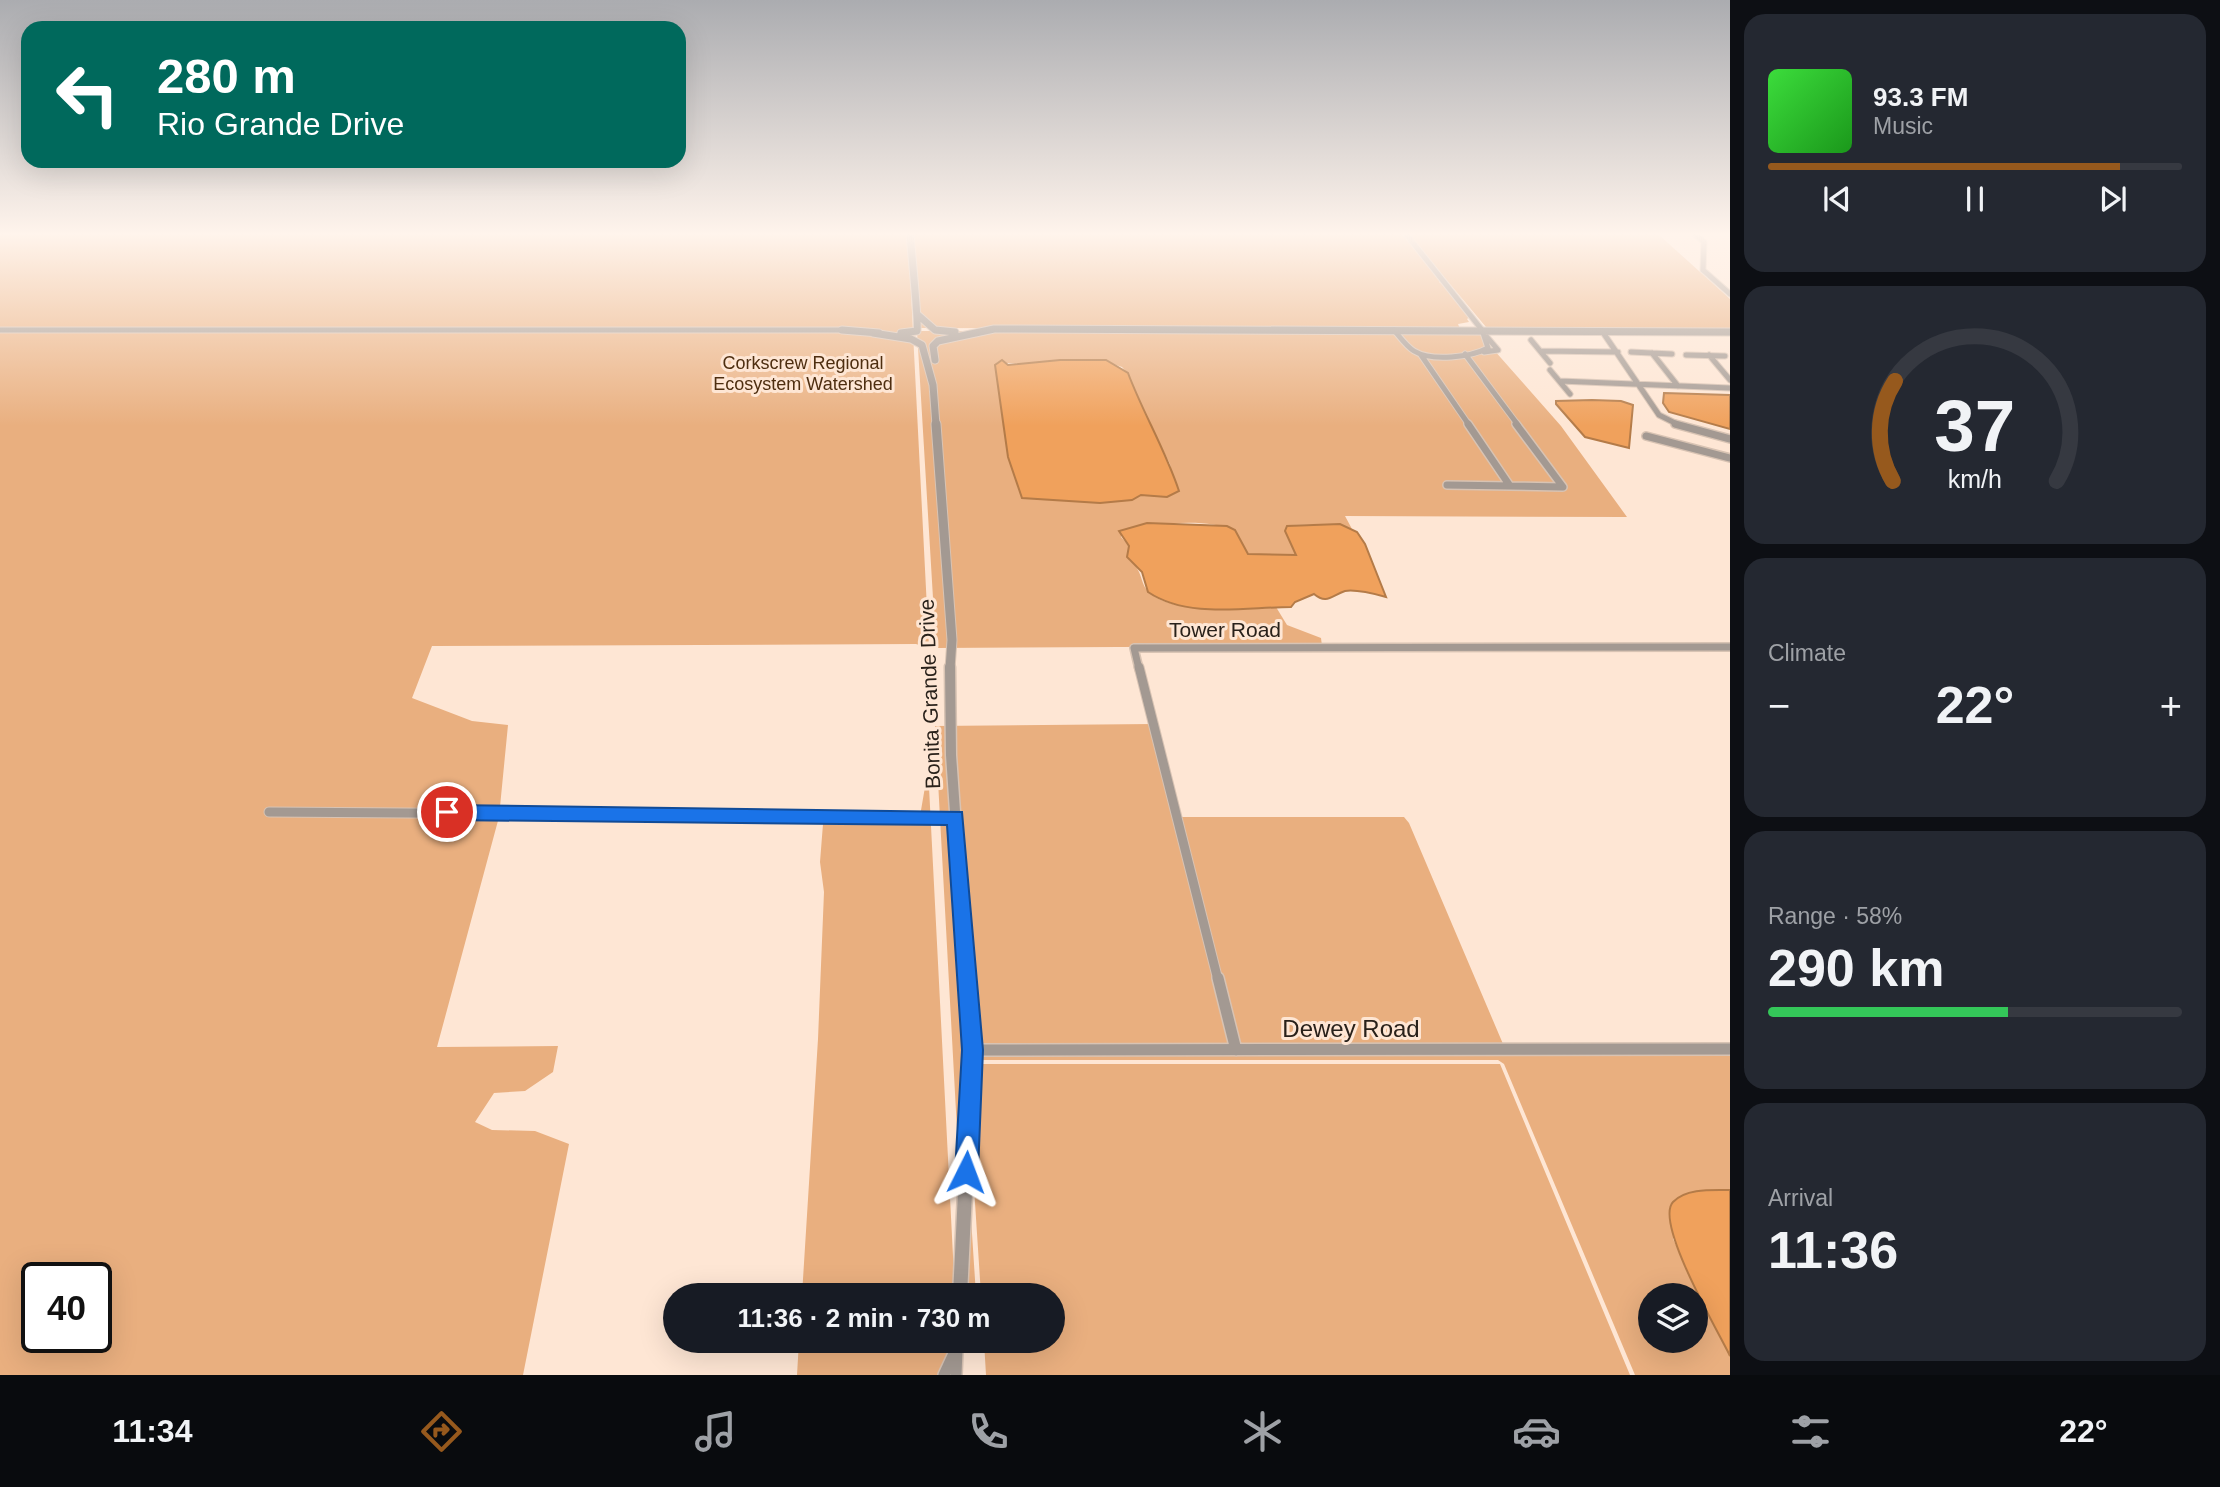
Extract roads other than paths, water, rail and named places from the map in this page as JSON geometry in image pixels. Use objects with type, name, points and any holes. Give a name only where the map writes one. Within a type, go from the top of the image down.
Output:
[{"type":"street","name":"Bonita Grande Drive","points":[[914,298],[919,326],[916,335],[928,353],[933,385],[951,640],[948,692],[955,817],[972,1050],[961,1283]]},
{"type":"street","points":[[1421,355],[1498,350],[1456,298]]},
{"type":"street","points":[[914,304],[921,320],[941,335],[938,341]]},
{"type":"street","points":[[0,330],[842,330],[916,335],[935,330],[949,332],[991,327],[1060,329]]},
{"type":"street","points":[[916,335],[928,343],[983,330],[1394,330],[1484,334],[1730,331]]},
{"type":"street","points":[[1394,330],[1409,348],[1421,355],[1510,486]]},
{"type":"street","points":[[1602,331],[1659,415],[1676,424],[1730,439]]},
{"type":"street","points":[[1484,334],[1485,351]]},
{"type":"street","points":[[1531,340],[1570,394]]},
{"type":"street","name":"Bonita Grande Drive","points":[[933,385],[936,368],[933,346],[938,341]]},
{"type":"street","points":[[1541,351],[1618,352]]},
{"type":"street","points":[[1631,352],[1672,354]]},
{"type":"street","points":[[1652,353],[1678,386]]},
{"type":"street","points":[[1447,485],[1563,487],[1465,354]]},
{"type":"street","points":[[1686,355],[1725,356]]},
{"type":"street","points":[[1709,355],[1730,380]]},
{"type":"street","points":[[1560,381],[1730,388]]},
{"type":"street","points":[[1675,443],[1676,424]]},
{"type":"street","points":[[1646,436],[1730,458]]},
{"type":"street","name":"Tower Road","points":[[1236,1050],[1134,648],[1730,648]]},
{"type":"street","points":[[269,813],[655,813],[955,817]]},
{"type":"street","name":"Dewey Road","points":[[972,1050],[1730,1049]]},
{"type":"street","points":[[944,1375],[954,1353]]},
{"type":"street","points":[[956,1375],[957,1353]]},
{"type":"park label","name":"Corkscrew Regional Ecosystem Watershed","points":[[803,373]]}]
